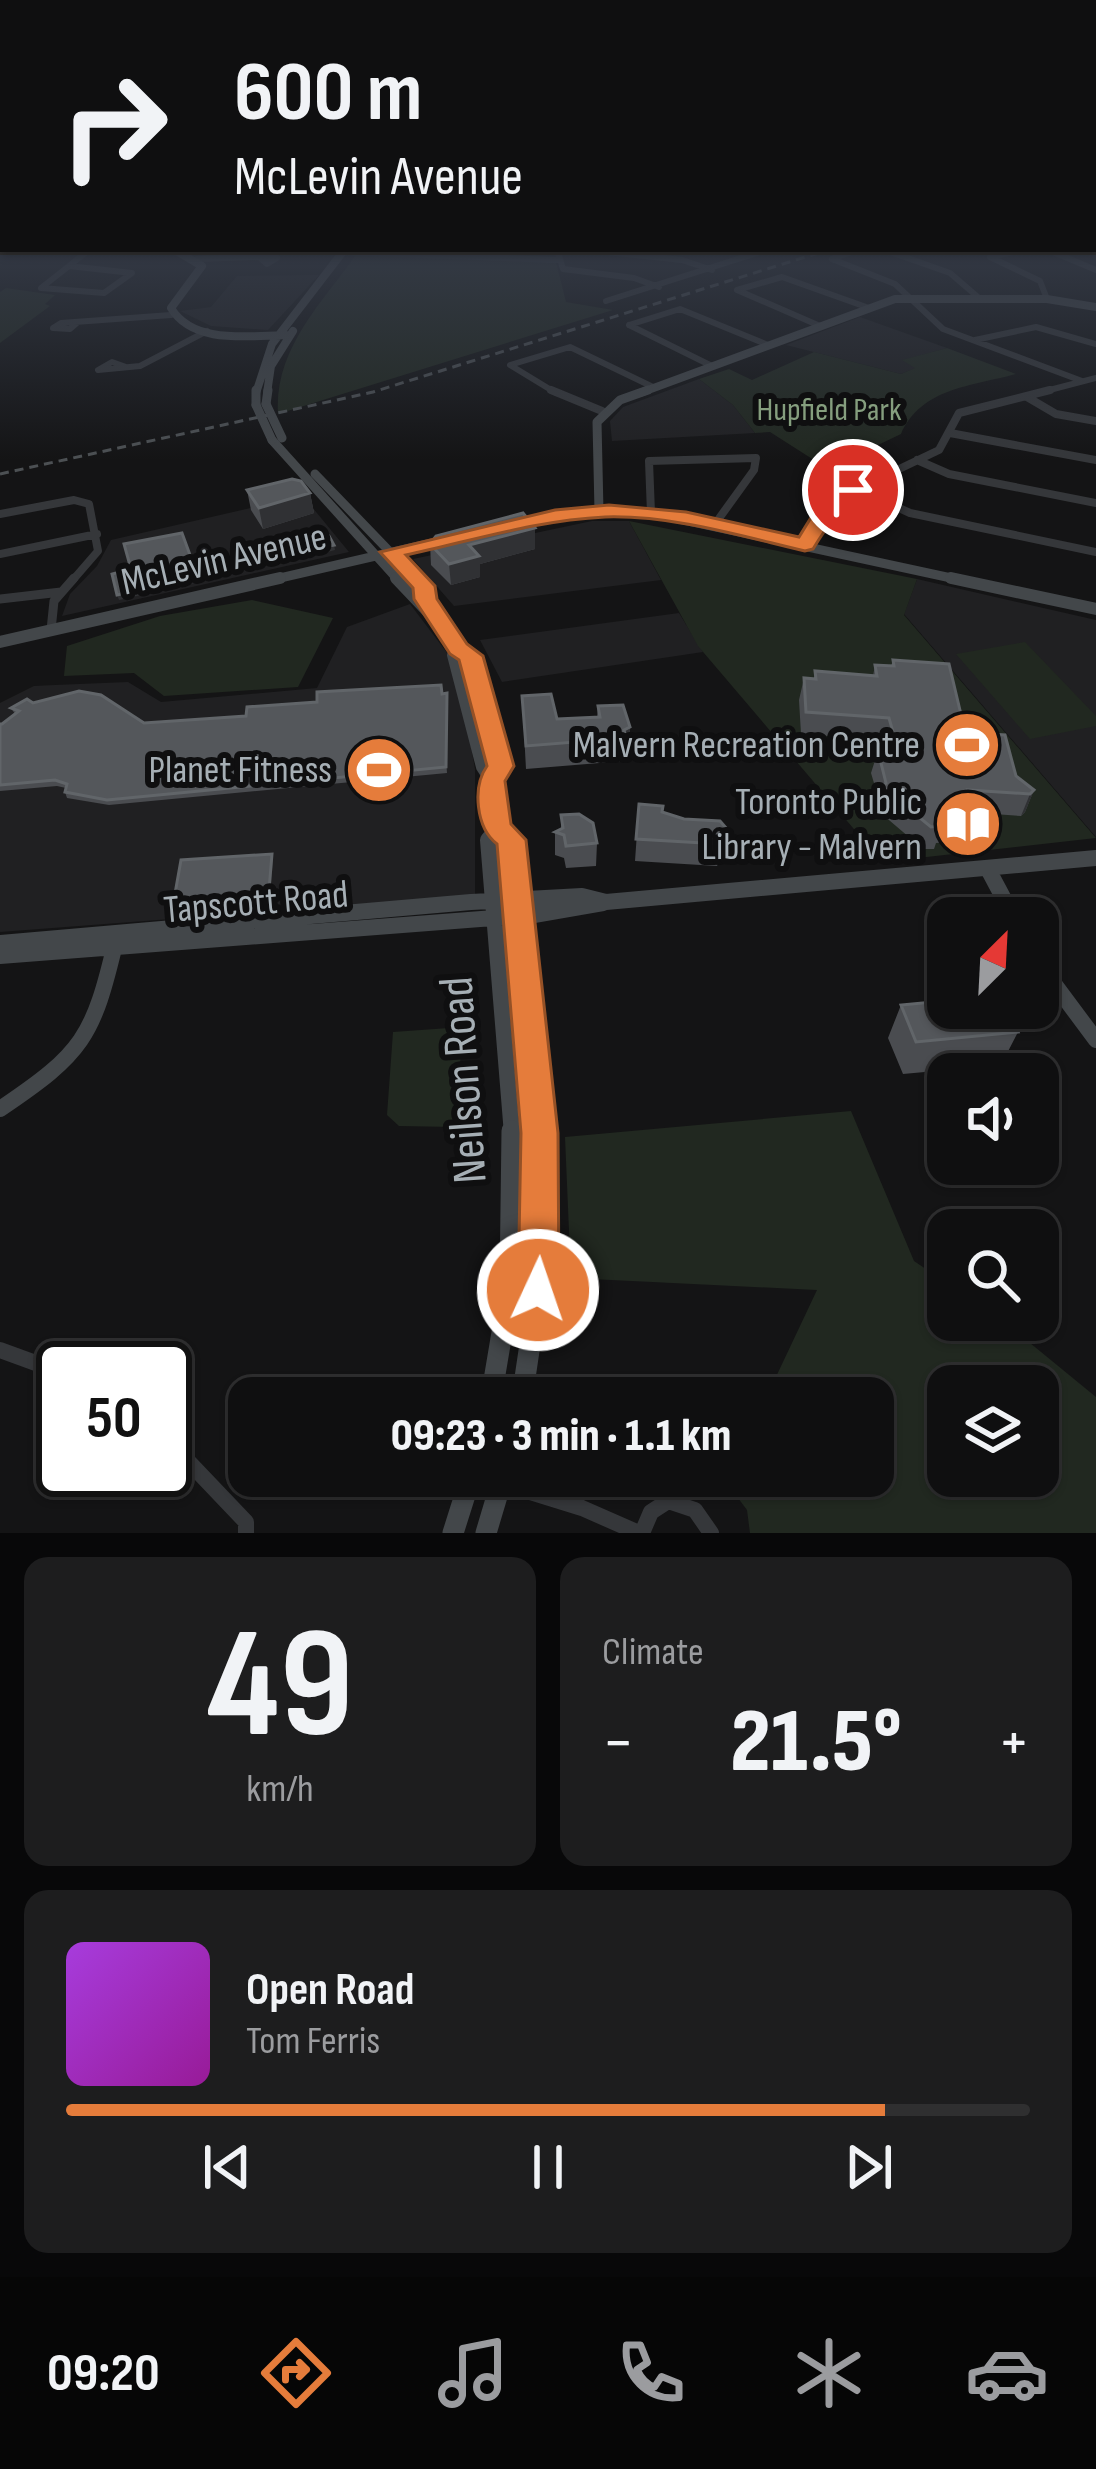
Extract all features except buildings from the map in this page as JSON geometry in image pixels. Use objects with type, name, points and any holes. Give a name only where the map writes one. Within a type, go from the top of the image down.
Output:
[{"type":"street","points":[[78,322],[151,317]]},
{"type":"street","points":[[174,317],[207,331],[285,335]]},
{"type":"street","name":"Neilson Road","points":[[296,317],[271,366],[261,405],[277,439],[384,554],[410,592],[425,599],[458,649],[470,656],[501,766],[491,781]]},
{"type":"street","points":[[656,317],[629,325],[712,366]]},
{"type":"street","points":[[698,317],[767,345]]},
{"type":"street","points":[[798,317],[820,326]]},
{"type":"street","points":[[599,512],[596,422],[602,411],[653,387],[846,317]]},
{"type":"street","points":[[929,317],[938,326],[1082,381]]},
{"type":"street","points":[[975,340],[1008,327],[1049,326],[1096,344]]},
{"type":"street","points":[[126,367],[171,353],[207,331]]},
{"type":"street","points":[[602,411],[565,398],[510,364],[567,346],[653,387]]},
{"type":"street","points":[[805,544],[830,502],[943,447],[963,411],[1096,378]]},
{"type":"street","points":[[1025,396],[1056,414],[1096,421]]},
{"type":"street","points":[[950,433],[1096,460]]},
{"type":"street","points":[[651,513],[650,461],[756,458],[753,471],[715,524]]},
{"type":"street","points":[[917,460],[957,476],[1096,503]]},
{"type":"street","points":[[856,488],[910,513],[1096,552]]},
{"type":"street","points":[[0,514],[83,500],[89,504],[97,534],[96,555],[61,592],[51,609],[51,630]]},
{"type":"street","points":[[499,528],[599,512],[651,513],[1096,609]]},
{"type":"street","points":[[0,554],[97,534]]},
{"type":"street","name":"McLevin Avenue","points":[[0,642],[460,537]]},
{"type":"street","points":[[0,599],[61,592]]},
{"type":"street","name":"Neilson Road","points":[[458,649],[453,655],[482,767],[491,781],[497,829],[488,840],[515,1222],[495,1377]]},
{"type":"street","points":[[470,710],[487,708]]},
{"type":"street","name":"Neilson Road","points":[[497,829],[512,840],[539,1133],[542,1225],[524,1377]]},
{"type":"street","name":"Tapscott Road","points":[[0,956],[116,940],[492,909],[587,910],[606,902],[1096,858]]},
{"type":"street","points":[[989,871],[1003,897]]},
{"type":"street","points":[[0,1109],[81,1051],[98,1019],[116,940]]},
{"type":"street","name":"Tapscott Road","points":[[0,943],[116,940]]},
{"type":"street","points":[[1059,990],[1096,1040]]},
{"type":"street","points":[[501,996],[523,995]]},
{"type":"street","points":[[0,1350],[36,1363]]},
{"type":"street","points":[[192,1464],[246,1522],[246,1533]]},
{"type":"street","points":[[452,1533],[476,1497]]},
{"type":"street","points":[[487,1533],[488,1497]]},
{"type":"street","points":[[548,1497],[641,1533],[651,1512],[668,1501],[689,1504],[706,1520],[711,1533]]},
{"type":"shaded area","points":[[191,317],[280,317],[268,330],[211,326]]},
{"type":"shaded area","points":[[860,317],[947,348],[904,360],[916,368],[901,374],[786,345]]},
{"type":"shaded area","points":[[699,379],[733,405],[755,433],[612,441],[610,421],[623,407]]},
{"type":"shaded area","points":[[303,496],[349,552],[62,616],[70,594],[97,566],[111,540]]},
{"type":"shaded area","points":[[592,521],[629,521],[661,580],[454,606],[413,559]]},
{"type":"shaded area","points":[[917,579],[1096,620],[1096,837],[904,614]]},
{"type":"shaded area","points":[[410,604],[451,658],[464,707],[475,769],[475,896],[0,932],[0,703],[34,686],[55,685],[128,682],[161,702],[317,688],[347,627]]},
{"type":"shaded area","points":[[679,613],[703,652],[502,682],[480,640]]},
{"type":"green space","points":[[0,317],[36,317],[0,343]]},
{"type":"green space","points":[[310,317],[592,317],[278,414],[283,369]]},
{"type":"green space","name":"Hupfield Park","points":[[947,348],[1016,374],[935,398],[921,407],[901,434],[828,469],[770,432],[755,433],[733,405],[699,379],[729,369],[752,380],[814,352],[901,374],[915,368],[902,360]]},
{"type":"green space","points":[[629,521],[917,579],[904,615],[1096,838],[882,862],[698,646]]},
{"type":"green space","points":[[252,600],[333,618],[298,687],[164,696],[134,673],[64,676],[67,646],[160,616]]},
{"type":"green space","points":[[1025,642],[1096,716],[1096,726],[1030,739],[956,654]]},
{"type":"green space","points":[[463,1027],[455,1127],[399,1126],[387,1115],[393,1032]]},
{"type":"green space","points":[[851,1111],[914,1261],[927,1270],[927,1341],[1028,1341],[1057,1365],[927,1365],[927,1497],[1059,1497],[1059,1367],[1096,1397],[1096,1533],[750,1533],[747,1510],[737,1497],[894,1497],[894,1377],[776,1377],[817,1290],[571,1278],[565,1137]]},
{"type":"railway","points":[[0,474],[373,392],[615,317]]},
{"type":"place","name":"Malvern Recreation Centre","points":[[967,745]]},
{"type":"place","name":"Planet Fitness","points":[[379,770]]},
{"type":"place","name":"Toronto Public Library - Malvern","points":[[968,824]]},
{"type":"route","points":[[538,1290],[539,1133],[512,840],[497,829],[491,781],[501,766],[470,656],[458,649],[425,599],[424,586],[391,552],[555,516],[609,511],[686,518],[805,544],[830,502],[853,490]]}]
